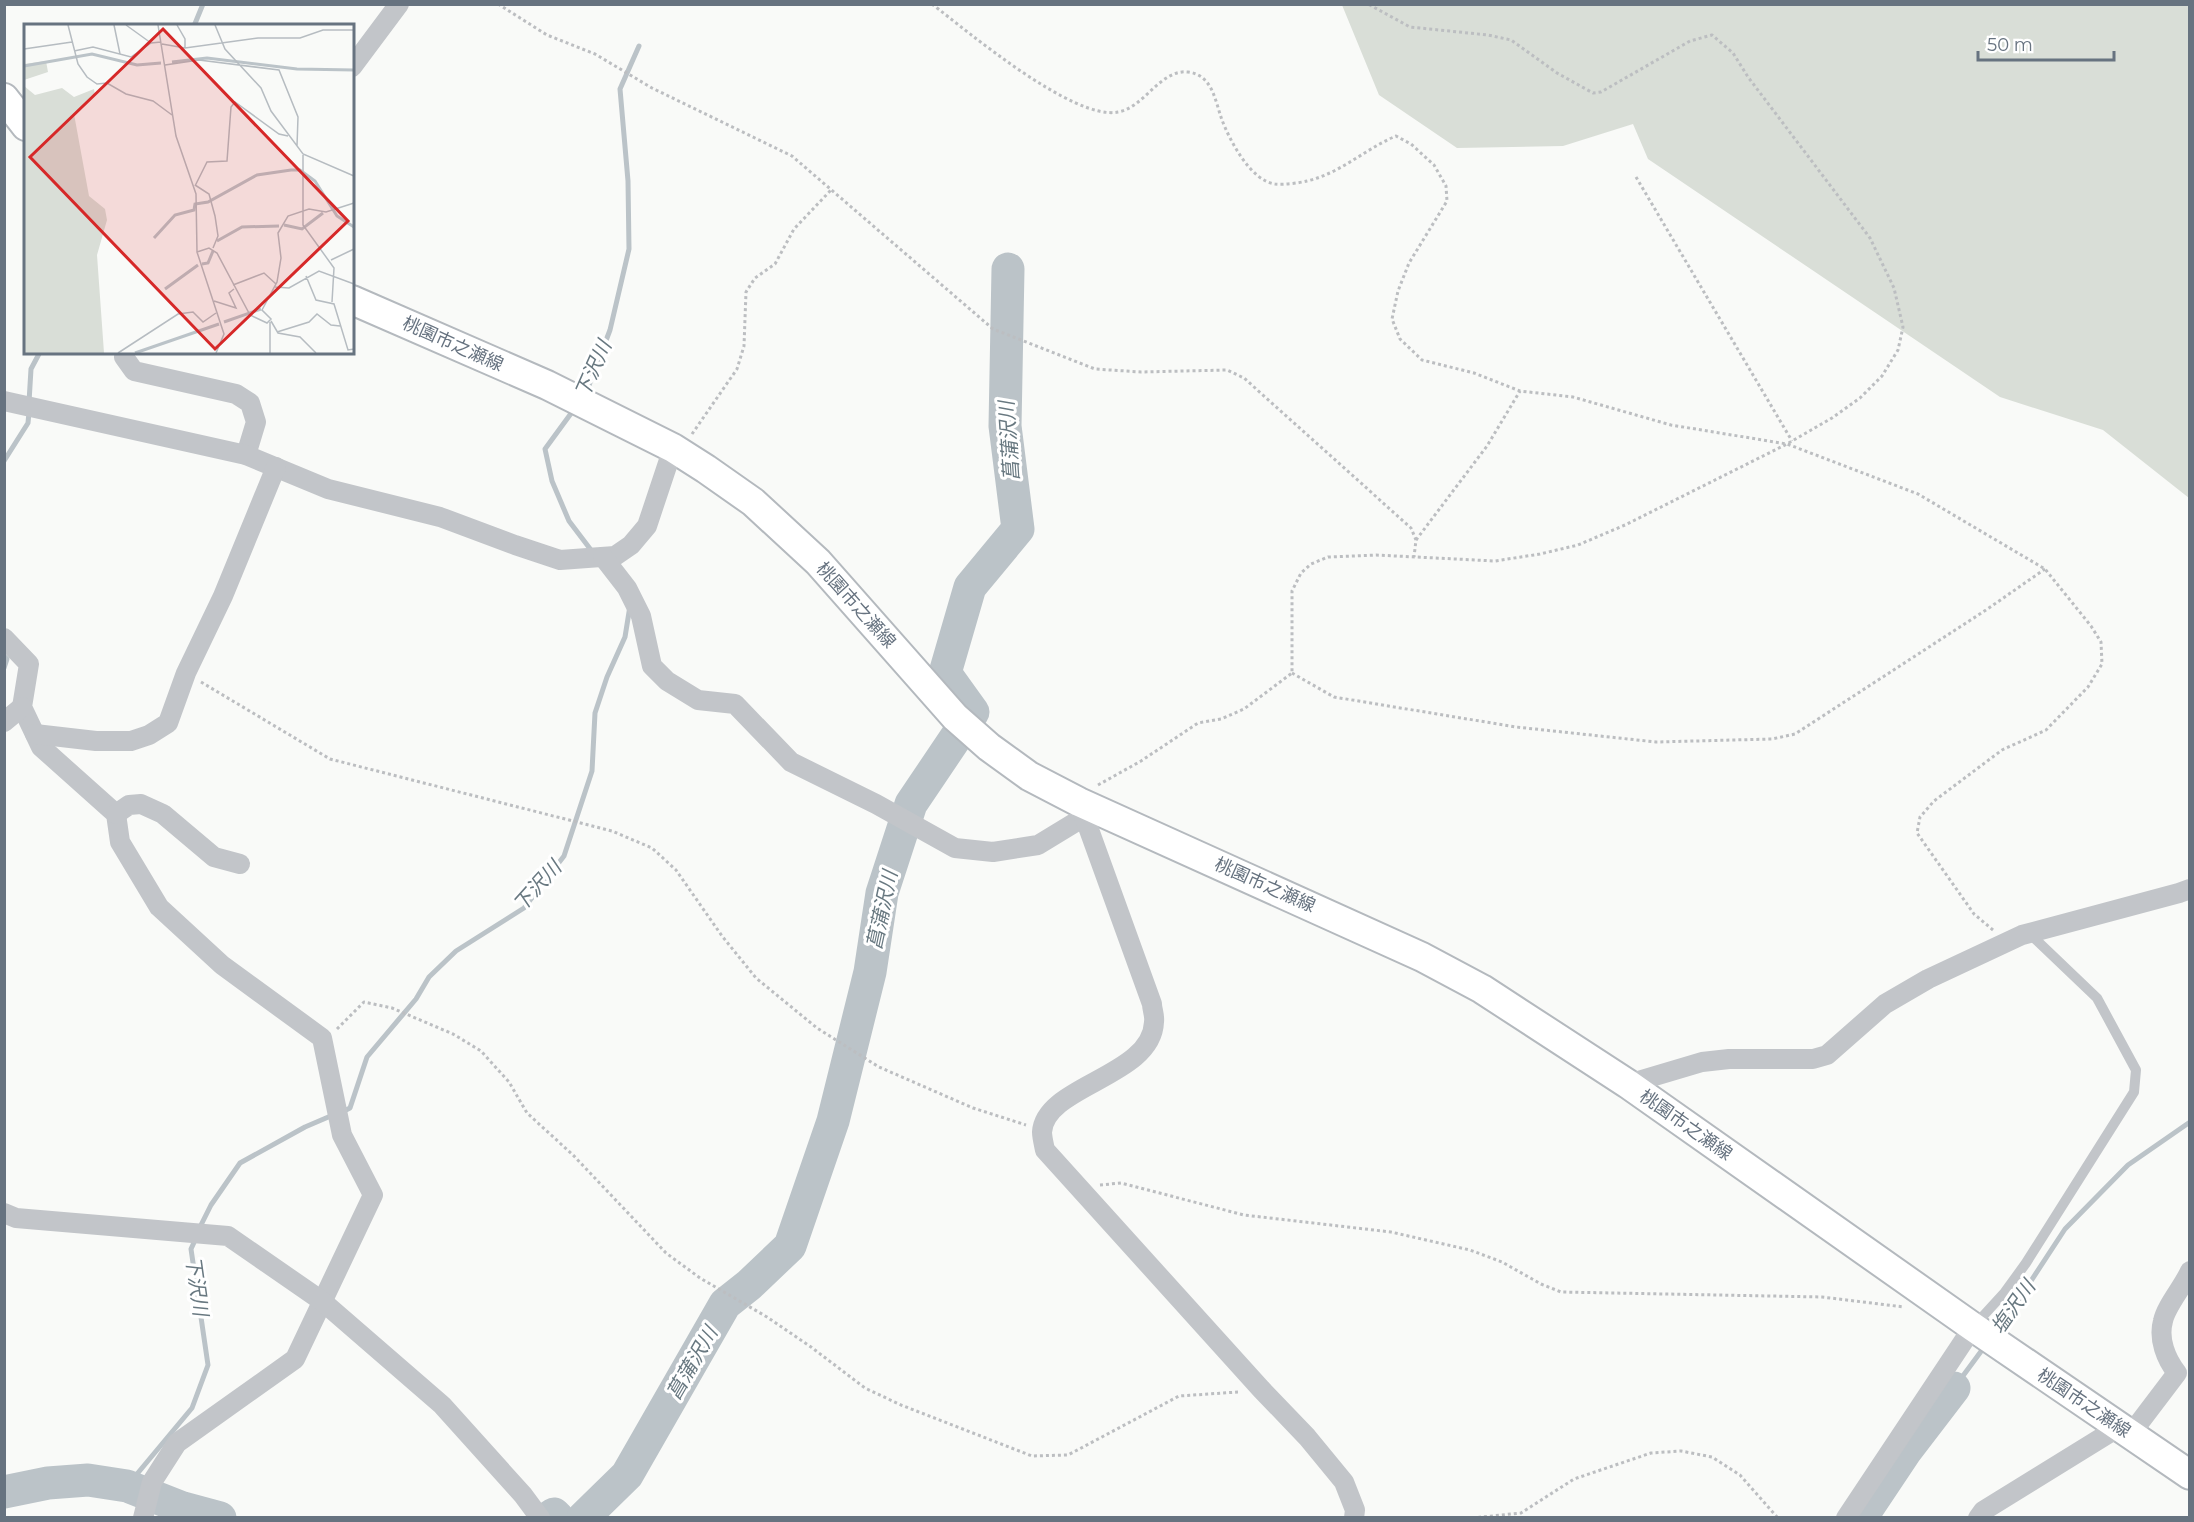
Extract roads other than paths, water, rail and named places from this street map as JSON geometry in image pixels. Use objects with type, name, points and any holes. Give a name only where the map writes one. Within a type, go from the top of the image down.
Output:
[{"type":"main road","points":[[4,98],[24,123]]},
{"type":"main road","name":"桃園市之瀬線","points":[[354,301],[548,385],[677,450],[753,502],[818,562],[955,717],[989,747],[1029,776],[1078,806],[1422,957],[1482,989],[1628,1084],[1973,1328],[2190,1475]]},
{"type":"street","points":[[354,64],[399,4]]},
{"type":"street","points":[[125,354],[124,357],[134,371],[236,394],[250,403],[256,422],[246,455]]},
{"type":"street","points":[[4,401],[246,455],[328,489],[441,517],[560,560],[615,556],[631,545],[646,526],[677,450]]},
{"type":"street","points":[[35,734],[96,741],[131,741],[150,735],[168,723],[186,673],[224,596],[276,467]]},
{"type":"street","points":[[602,557],[627,588],[641,616],[652,666],[667,681],[698,700],[735,704],[791,762],[876,804],[955,848],[993,852],[1038,845],[1078,806],[1152,1004],[1154,1023],[1149,1041],[1134,1059],[1051,1111],[1042,1131],[1045,1150],[1307,1437],[1344,1482],[1355,1510],[1354,1518]]},
{"type":"street","points":[[4,638],[29,664],[22,707],[41,747],[116,814],[120,842],[159,907],[222,965],[322,1038],[342,1135],[373,1195],[295,1359],[177,1443],[152,1482],[143,1517]]},
{"type":"street","points":[[4,722],[22,707]]},
{"type":"street","points":[[116,814],[129,805],[141,804],[164,814],[214,857],[240,864]]},
{"type":"street","points":[[1628,1084],[1702,1062],[1729,1059],[1812,1059],[1827,1055],[1885,1004],[1928,979],[2008,942],[2030,933],[2190,889]]},
{"type":"street","points":[[4,1213],[16,1218],[228,1236],[322,1301],[442,1405],[523,1495],[540,1518]]},
{"type":"street","points":[[1977,1518],[1983,1511],[2125,1431],[2183,1377],[2166,1360],[2162,1321],[2190,1271]]},
{"type":"street","points":[[1846,1518],[1973,1328]]},
{"type":"lane","points":[[1973,1328],[2005,1292],[2026,1263],[2134,1092],[2136,1070],[2097,998],[2030,933]]},
{"type":"waterway","points":[[195,24],[203,4]]},
{"type":"waterway","name":"下沢川","points":[[586,393],[610,330],[629,249],[628,181],[620,89],[639,46]]},
{"type":"waterway","name":"菖蒲沢川","points":[[583,1518],[627,1475],[725,1304],[749,1285],[790,1246],[833,1121],[870,972],[882,893],[911,804],[973,712],[945,673],[970,587],[1018,529],[1005,426],[1008,269]]},
{"type":"waterway","points":[[29,402],[31,369],[39,354]]},
{"type":"waterway","name":"下沢川","points":[[575,408],[545,449],[552,481],[569,521],[594,554]]},
{"type":"waterway","points":[[4,461],[28,423],[29,412]]},
{"type":"waterway","name":"下沢川","points":[[342,1112],[350,1108],[367,1057],[416,999],[429,977],[456,951],[524,908],[564,856],[592,771],[595,713],[607,677],[625,637],[630,606]]},
{"type":"waterway","points":[[4,656],[7,659],[4,668]]},
{"type":"waterway","name":"下沢川","points":[[199,1229],[211,1205],[240,1163],[305,1127],[333,1115]]},
{"type":"waterway","name":"塩沢川","points":[[1996,1332],[2065,1229],[2128,1165],[2190,1122]]},
{"type":"waterway","name":"下沢川","points":[[127,1486],[192,1408],[208,1365],[191,1249],[196,1238]]},
{"type":"waterway","name":"塩沢川","points":[[1954,1388],[1985,1346]]},
{"type":"waterway","name":"塩沢川","points":[[1861,1518],[1905,1452],[1954,1388]]},
{"type":"waterway","name":"下沢川","points":[[4,1492],[48,1483],[88,1480],[127,1486],[183,1508],[220,1518]]},
{"type":"waterway","name":"菖蒲沢川","points":[[548,1518],[554,1514],[558,1518]]}]
